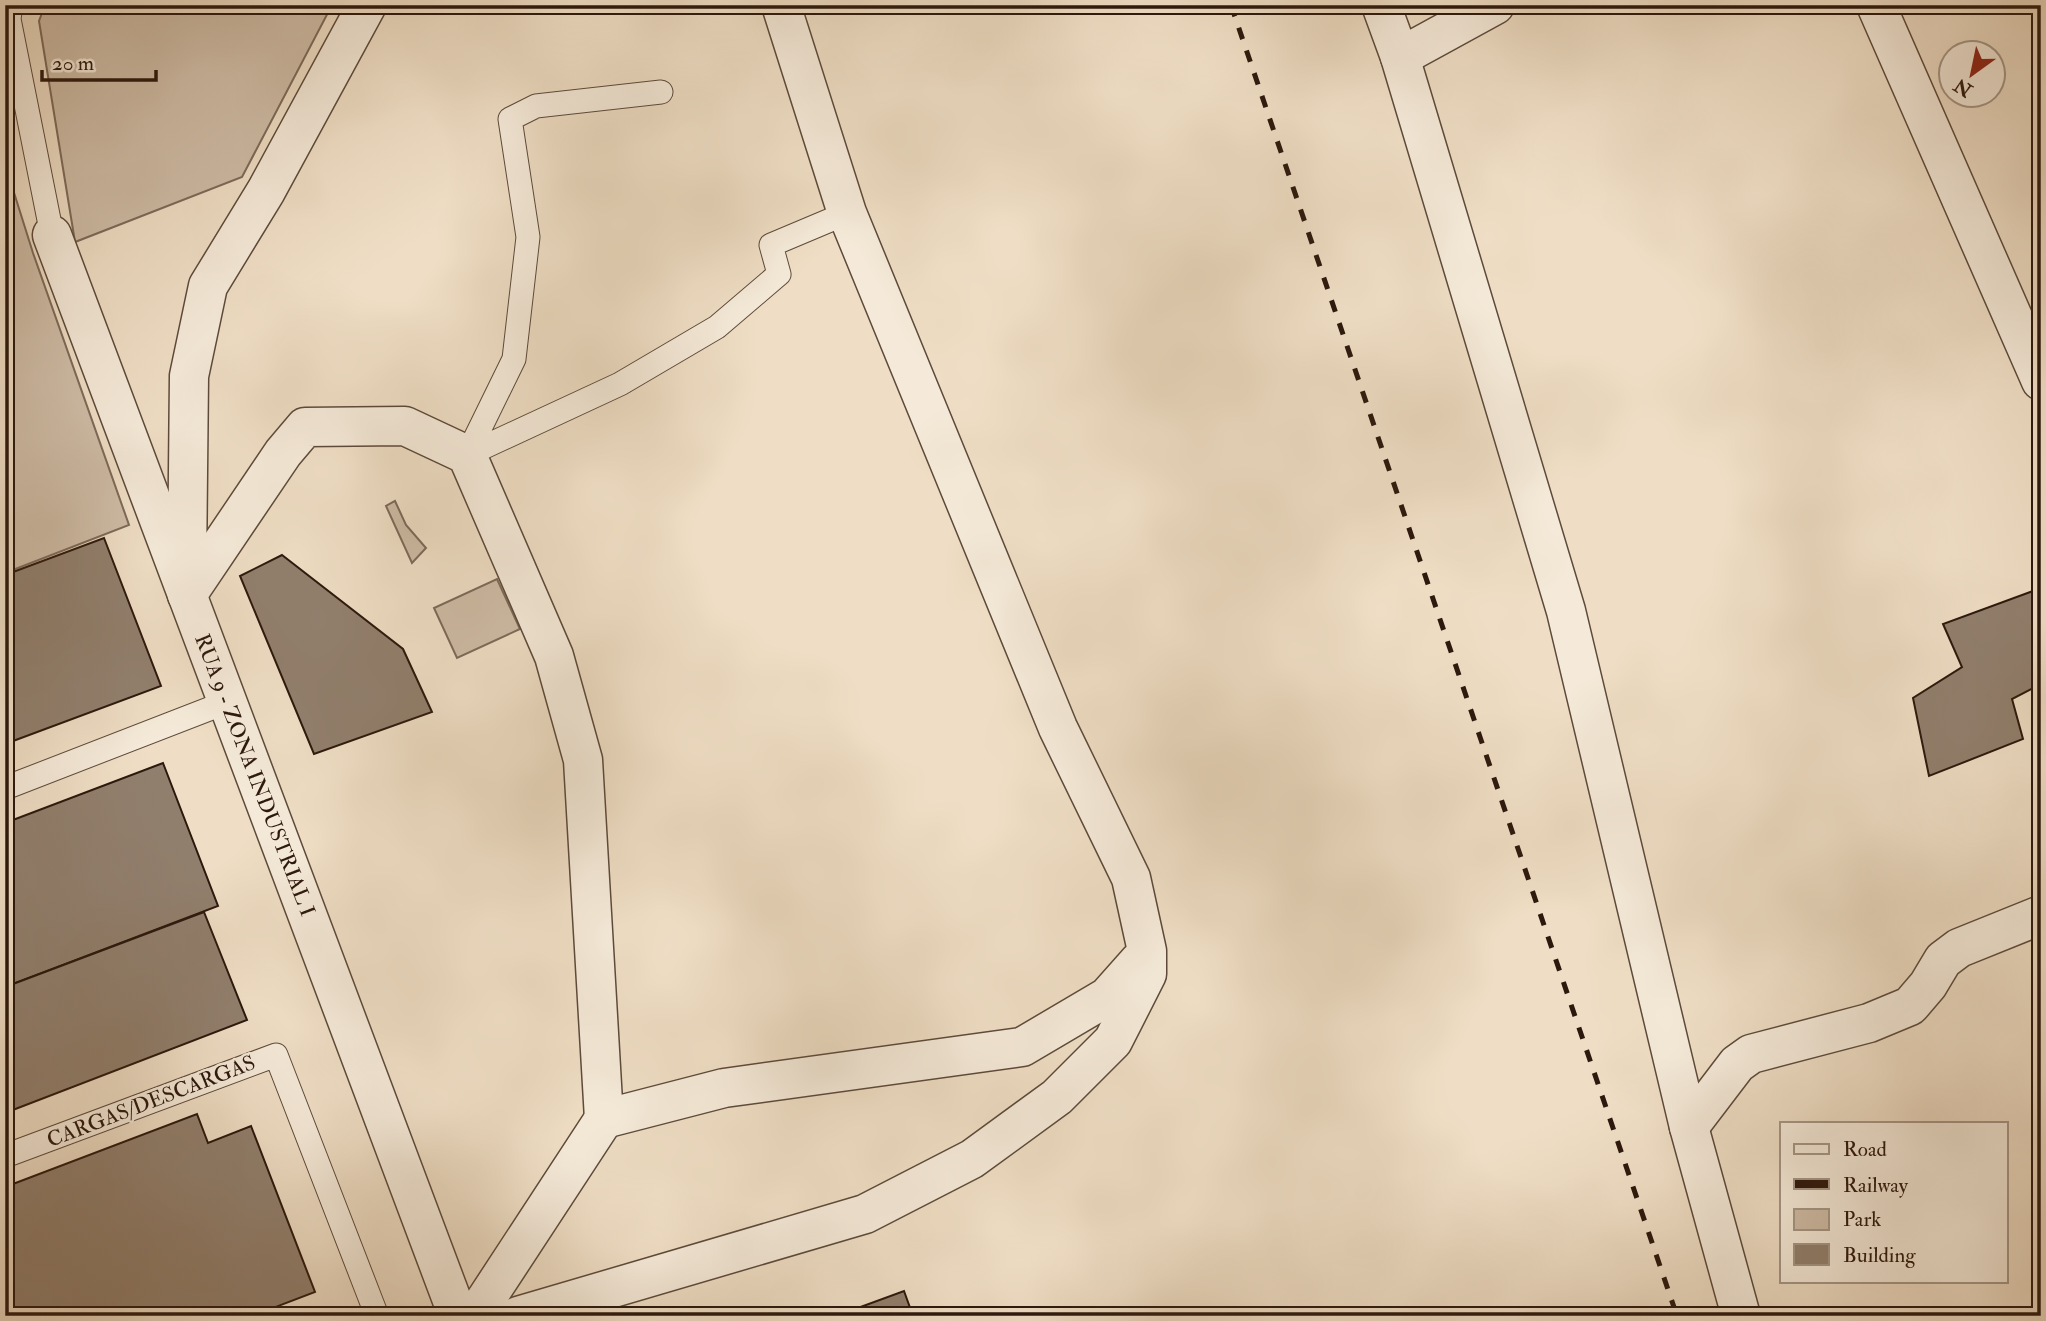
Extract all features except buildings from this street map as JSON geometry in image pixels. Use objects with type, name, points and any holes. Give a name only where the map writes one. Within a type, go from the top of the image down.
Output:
[{"type":"street","points":[[187,595],[189,376],[208,286],[266,191],[367,5]]},
{"type":"street","points":[[518,1316],[865,1214],[972,1159],[1057,1097],[1113,1041],[1147,974],[1147,951],[1131,878],[1058,728],[847,213],[781,5]]},
{"type":"street","points":[[1381,5],[1400,57],[1566,611],[1689,1127],[1741,1316]]},
{"type":"street","points":[[1400,57],[1495,5]]},
{"type":"street","points":[[1876,5],[2041,381]]},
{"type":"street","name":"RUA 9 - ZONA INDUSTRIAL I","points":[[52,235],[458,1316]]},
{"type":"street","points":[[187,595],[283,453],[304,427],[405,426],[467,455],[554,656],[583,760],[604,1119],[475,1316]]},
{"type":"street","points":[[1689,1127],[1737,1064],[1751,1054],[1869,1023],[1910,1006],[1928,985],[1943,960],[1959,948],[2041,915]]},
{"type":"street","points":[[604,1119],[724,1088],[1022,1047],[1107,997],[1147,951]]},
{"type":"lane","points":[[11,5],[9,19],[52,235]]},
{"type":"lane","points":[[467,455],[514,359],[528,237],[510,119],[536,106],[661,92]]},
{"type":"lane","points":[[467,455],[620,384],[717,327],[779,274],[772,245],[847,213]]},
{"type":"lane","points":[[5,788],[227,702]]},
{"type":"lane","name":"CARGAS/DESCARGAS","points":[[5,1156],[276,1055],[370,1314]]},
{"type":"green space","points":[[45,5],[332,5],[242,177],[75,242],[39,21]]},
{"type":"green space","points":[[5,164],[33,253],[129,525],[5,573]]},
{"type":"green space","points":[[395,501],[406,525],[426,548],[412,563],[386,506]]},
{"type":"green space","points":[[497,579],[520,629],[457,658],[434,608]]},
{"type":"railway","points":[[1231,5],[1677,1316]]}]
